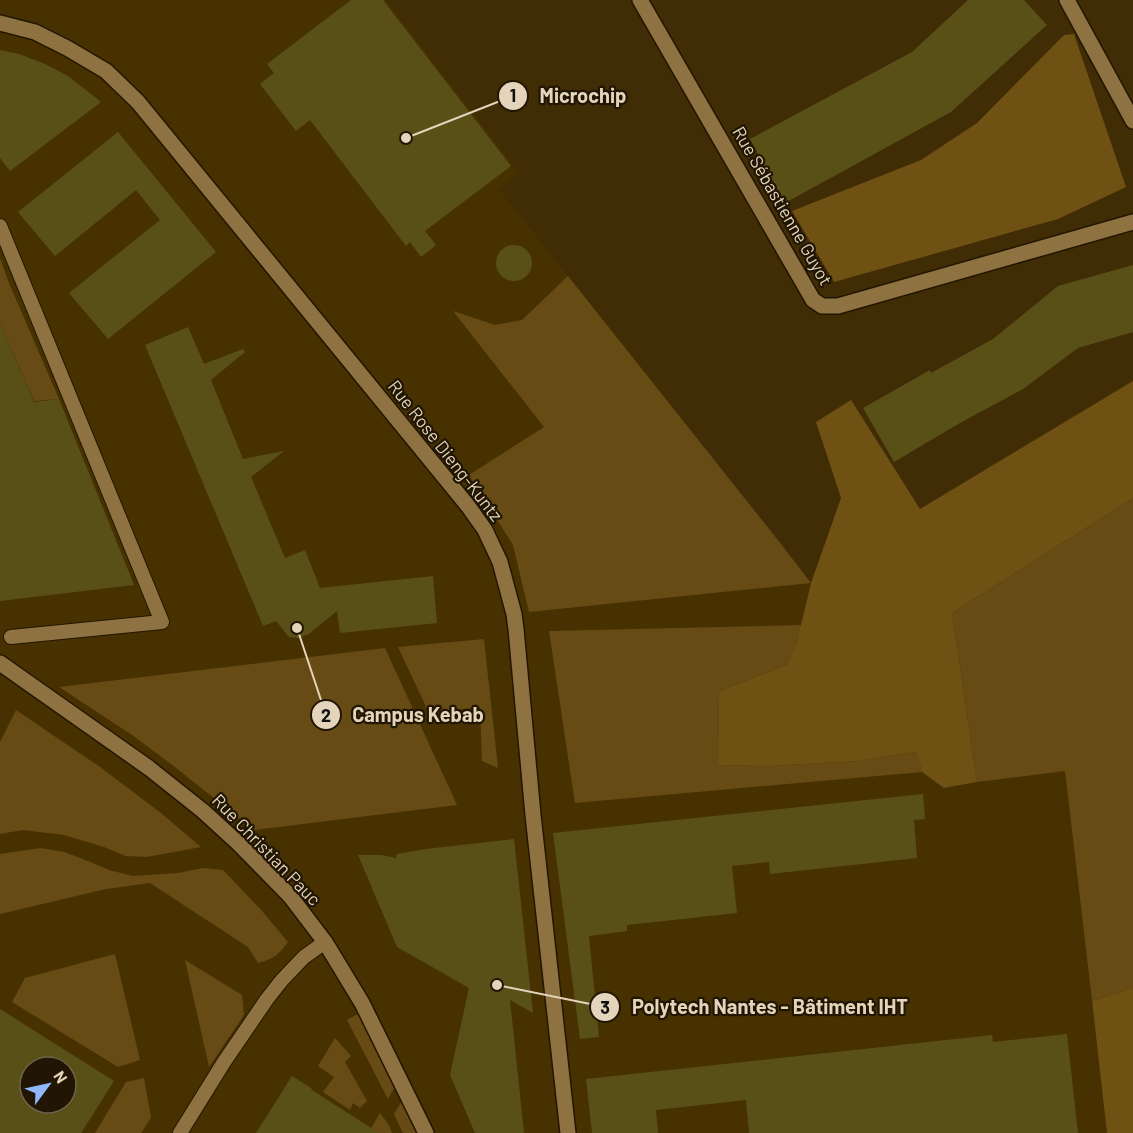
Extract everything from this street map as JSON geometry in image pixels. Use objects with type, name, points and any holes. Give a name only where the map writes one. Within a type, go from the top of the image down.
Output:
[{"type":"street","name":"Rue Sébastienne Guyot","points":[[640,0],[813,300],[822,306],[838,306],[1133,222]]},
{"type":"street","points":[[1067,0],[1133,121]]},
{"type":"street","name":"Rue Rose Dieng-Kuntz","points":[[0,23],[34,32],[67,48],[106,71],[138,102],[420,446],[485,530],[500,562],[514,614],[533,815],[568,1133]]},
{"type":"street","name":"Rue Christian Pauc","points":[[0,663],[149,768],[203,811],[238,843],[290,897],[325,942],[362,1004],[426,1133]]},
{"type":"lane","points":[[0,226],[162,621],[11,637]]},
{"type":"lane","points":[[180,1133],[267,999],[304,957],[325,942]]},
{"type":"shaded area","points":[[0,0],[386,0],[519,173],[499,189],[811,583],[802,625],[550,632],[922,772],[944,788],[1065,771],[1107,1133],[0,1133]]},
{"type":"shaded area","points":[[1074,34],[1126,187],[1058,219],[834,282],[792,211],[921,160],[977,123],[1064,35]]},
{"type":"shaded area","points":[[0,258],[59,399],[34,401],[0,323]]},
{"type":"shaded area","points":[[568,276],[811,583],[529,612],[513,545],[469,475],[544,427],[453,311],[495,325],[522,320]]},
{"type":"shaded area","points":[[1133,381],[1133,498],[952,613],[977,782],[944,788],[922,772],[916,752],[858,761],[768,766],[718,765],[719,691],[787,665],[797,642],[811,583],[841,498],[816,422],[851,400],[920,509]]},
{"type":"shaded area","points":[[1133,498],[1133,988],[1092,1001],[1065,771],[977,782],[952,613]]},
{"type":"shaded area","points":[[802,625],[787,665],[719,691],[718,765],[768,766],[858,761],[916,752],[922,772],[575,803],[549,631]]},
{"type":"shaded area","points":[[484,639],[498,768],[482,761],[480,707],[429,713],[398,647]]},
{"type":"shaded area","points":[[385,648],[457,805],[254,830],[132,735],[59,687]]},
{"type":"shaded area","points":[[16,710],[100,767],[161,813],[201,847],[147,857],[126,856],[64,835],[23,830],[0,834],[0,742]]},
{"type":"shaded area","points":[[41,848],[64,852],[109,870],[133,876],[178,873],[203,868],[223,870],[288,942],[275,956],[258,963],[248,947],[150,883],[106,889],[0,914],[0,854]]},
{"type":"shaded area","points":[[115,954],[140,1060],[118,1067],[12,1002],[25,978]]},
{"type":"shaded area","points":[[185,960],[242,995],[244,1015],[209,1067]]},
{"type":"shaded area","points":[[1133,988],[1133,1133],[1107,1133],[1092,1001]]},
{"type":"shaded area","points":[[361,1012],[397,1083],[388,1099],[347,1020]]},
{"type":"shaded area","points":[[335,1038],[351,1056],[345,1062],[367,1101],[360,1108],[353,1103],[350,1110],[323,1092],[334,1077],[318,1066]]},
{"type":"shaded area","points":[[144,1078],[151,1118],[141,1133],[95,1133],[126,1082]]},
{"type":"shaded area","points":[[404,1098],[421,1133],[403,1133],[394,1114]]},
{"type":"shaded area","points":[[380,1113],[392,1133],[368,1133]]},
{"type":"building","points":[[351,0],[383,0],[511,166],[425,231],[436,245],[421,257],[410,242],[406,246],[310,120],[296,131],[260,84],[274,73],[267,64]]},
{"type":"building","points":[[968,0],[1024,0],[1047,25],[951,112],[785,203],[750,139],[912,52]]},
{"type":"building","points":[[0,50],[19,54],[45,64],[68,76],[101,102],[10,171],[0,158]]},
{"type":"building","points":[[118,132],[216,252],[108,339],[69,293],[160,220],[136,190],[55,256],[18,212]]},
{"type":"building","points":[[514,245],[527,250],[532,263],[527,276],[514,281],[501,276],[496,263],[501,250]]},
{"type":"building","points":[[1133,265],[1133,332],[1078,348],[1023,389],[894,462],[863,408],[930,370],[931,373],[993,339],[1058,286]]},
{"type":"building","points":[[0,323],[34,402],[59,399],[134,585],[0,601]]},
{"type":"building","points":[[188,327],[204,364],[243,349],[245,352],[211,380],[243,459],[284,451],[251,477],[285,558],[305,550],[320,588],[433,576],[437,623],[340,633],[337,611],[309,634],[298,638],[289,637],[276,621],[263,626],[145,345]]},
{"type":"building","points":[[923,794],[925,819],[914,820],[917,858],[770,874],[769,862],[732,866],[737,913],[627,925],[627,931],[589,936],[599,1037],[580,1039],[553,833]]},
{"type":"building","points":[[514,839],[533,1013],[510,1000],[524,1133],[475,1133],[450,1075],[469,988],[397,947],[358,855],[381,855],[396,858],[397,854],[426,849]]},
{"type":"building","points":[[0,1009],[73,1055],[18,1055],[18,1115],[78,1115],[78,1058],[114,1081],[81,1133],[0,1133]]},
{"type":"building","points":[[1067,1034],[1078,1133],[749,1133],[746,1100],[656,1110],[658,1133],[592,1133],[586,1079],[992,1035],[993,1042]]},
{"type":"building","points":[[292,1076],[312,1090],[379,1133],[256,1133]]},
{"type":"place","name":"Microchip","points":[[406,138]]},
{"type":"place","name":"Campus Kebab","points":[[297,628]]},
{"type":"place","name":"Polytech Nantes - Bâtiment IHT","points":[[497,985]]}]
